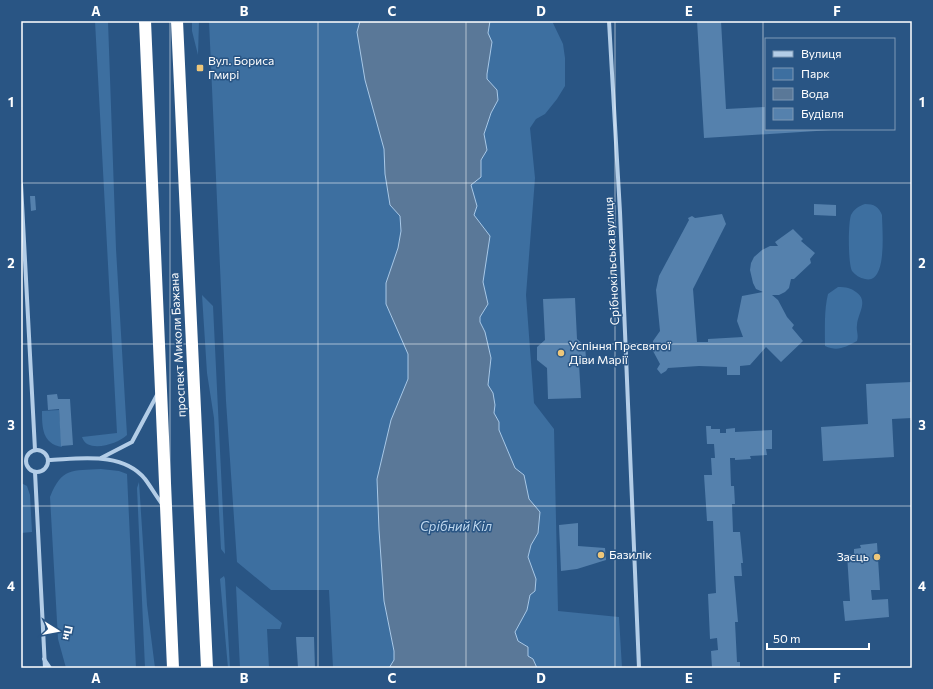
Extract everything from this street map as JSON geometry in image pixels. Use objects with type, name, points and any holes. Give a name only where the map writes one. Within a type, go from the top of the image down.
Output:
[{"type":"highway","name":"проспект Миколи Бажана","points":[[144,21],[174,668]]},
{"type":"highway","name":"проспект Миколи Бажана","points":[[176,21],[207,668]]},
{"type":"street","name":"Срібнокільська вулиця","points":[[609,21],[620,220],[639,668]]},
{"type":"street","points":[[21,184],[35,450]]},
{"type":"street","points":[[101,458],[132,442],[160,389]]},
{"type":"street","points":[[35,450],[44,452],[48,460],[45,468],[35,472],[29,469],[24,461],[28,455],[35,450]]},
{"type":"street","points":[[48,460],[101,458],[132,468],[144,478],[167,511]]},
{"type":"street","points":[[35,472],[45,668]]},
{"type":"street","points":[[44,659],[50,668]]},
{"type":"green space","points":[[95,21],[108,21],[116,249],[127,435],[117,442],[103,446],[90,445],[85,442],[82,437],[117,433]]},
{"type":"green space","points":[[192,21],[199,21],[198,55],[192,31]]},
{"type":"green space","points":[[209,21],[552,21],[563,44],[565,58],[565,86],[545,114],[536,119],[530,128],[535,178],[526,295],[534,403],[554,429],[558,611],[619,617],[622,668],[333,668],[329,590],[271,590],[237,562],[226,401]]},
{"type":"green space","points":[[865,204],[876,206],[882,215],[882,254],[877,273],[872,279],[861,278],[855,274],[852,271],[850,260],[849,226],[851,215],[857,208]]},
{"type":"green space","points":[[838,287],[848,288],[860,296],[862,299],[862,307],[857,325],[857,341],[841,348],[834,349],[825,346],[825,313],[828,294]]},
{"type":"green space","points":[[202,295],[213,306],[225,554],[221,549],[214,418],[207,373]]},
{"type":"green space","points":[[59,410],[62,447],[55,445],[47,439],[44,434],[42,423],[42,411]]},
{"type":"green space","points":[[101,469],[119,471],[127,474],[136,668],[66,668],[58,639],[50,497],[59,480],[69,472]]},
{"type":"green space","points":[[139,482],[147,605],[155,668],[145,668],[137,488]]},
{"type":"green space","points":[[21,483],[27,486],[30,495],[32,532],[21,533]]},
{"type":"green space","points":[[224,576],[230,668],[228,668],[220,579]]},
{"type":"green space","points":[[236,586],[282,623],[280,629],[267,629],[269,668],[240,668]]},
{"type":"water","name":"Срібний Кіл","points":[[360,21],[490,21],[488,33],[492,42],[487,79],[497,90],[498,100],[491,113],[484,134],[487,150],[481,160],[481,177],[471,185],[477,206],[474,215],[490,236],[483,282],[488,304],[480,317],[480,322],[485,332],[491,358],[488,385],[493,393],[495,405],[494,413],[499,422],[499,430],[515,468],[524,475],[529,499],[540,512],[538,533],[531,545],[528,557],[536,579],[535,591],[530,595],[527,610],[515,632],[518,641],[528,647],[528,656],[533,659],[537,668],[389,668],[394,660],[394,651],[384,601],[377,479],[391,420],[408,379],[408,354],[386,304],[386,283],[398,248],[401,231],[400,216],[390,205],[385,174],[384,149],[365,80],[357,32]]},
{"type":"building","points":[[697,21],[721,21],[726,109],[765,107],[765,130],[832,130],[704,138]]},
{"type":"building","points":[[30,196],[35,196],[36,210],[31,211]]},
{"type":"building","points":[[814,204],[836,205],[836,216],[814,215]]},
{"type":"building","points":[[722,214],[726,224],[693,289],[697,342],[708,342],[708,339],[743,337],[737,321],[742,296],[763,292],[756,289],[753,283],[750,270],[751,263],[754,257],[762,250],[770,246],[778,246],[775,242],[793,229],[803,239],[801,241],[815,253],[810,259],[811,263],[794,279],[791,279],[789,288],[785,292],[779,295],[772,295],[778,300],[787,317],[794,325],[792,328],[803,341],[781,362],[766,347],[750,365],[740,366],[740,375],[727,375],[727,367],[699,366],[668,368],[661,374],[657,369],[660,364],[653,351],[653,341],[660,331],[656,290],[659,276],[689,220],[688,218],[692,216],[695,218]]},
{"type":"building","name":"Успіння Пресвятої Діви Марії","points":[[575,298],[577,339],[585,346],[586,358],[579,364],[581,398],[548,399],[547,368],[537,360],[537,347],[545,340],[543,299]]},
{"type":"building","points":[[912,382],[912,418],[892,419],[894,457],[823,461],[821,427],[868,424],[866,384]]},
{"type":"building","points":[[57,394],[58,399],[70,399],[73,445],[61,446],[59,409],[48,410],[47,395]]},
{"type":"building","points":[[706,426],[711,426],[711,429],[720,429],[720,433],[726,433],[726,429],[735,428],[735,432],[772,430],[772,449],[766,449],[767,455],[750,456],[751,459],[735,460],[735,458],[730,458],[731,486],[734,486],[735,504],[732,504],[733,532],[740,532],[743,563],[741,563],[742,576],[734,576],[738,622],[735,622],[737,662],[740,662],[740,668],[712,668],[711,651],[718,650],[717,638],[710,639],[708,594],[716,593],[713,521],[707,521],[704,475],[712,475],[711,458],[715,458],[714,444],[707,444]]},
{"type":"building","points":[[578,523],[578,546],[605,548],[606,560],[577,569],[561,571],[559,525]]},
{"type":"building","points":[[877,543],[880,590],[871,590],[872,600],[888,599],[889,617],[845,621],[843,601],[850,601],[847,554],[854,554],[854,549],[861,548],[860,545]]},
{"type":"building","points":[[296,637],[314,637],[315,668],[298,668]]},
{"type":"place","name":"Вул. Бориса Гмирі","points":[[200,68]]},
{"type":"place","name":"Успіння Пресвятої Діви Марії","points":[[561,353]]},
{"type":"place","name":"Базилік","points":[[601,555]]},
{"type":"place","name":"Заєць","points":[[877,557]]}]
